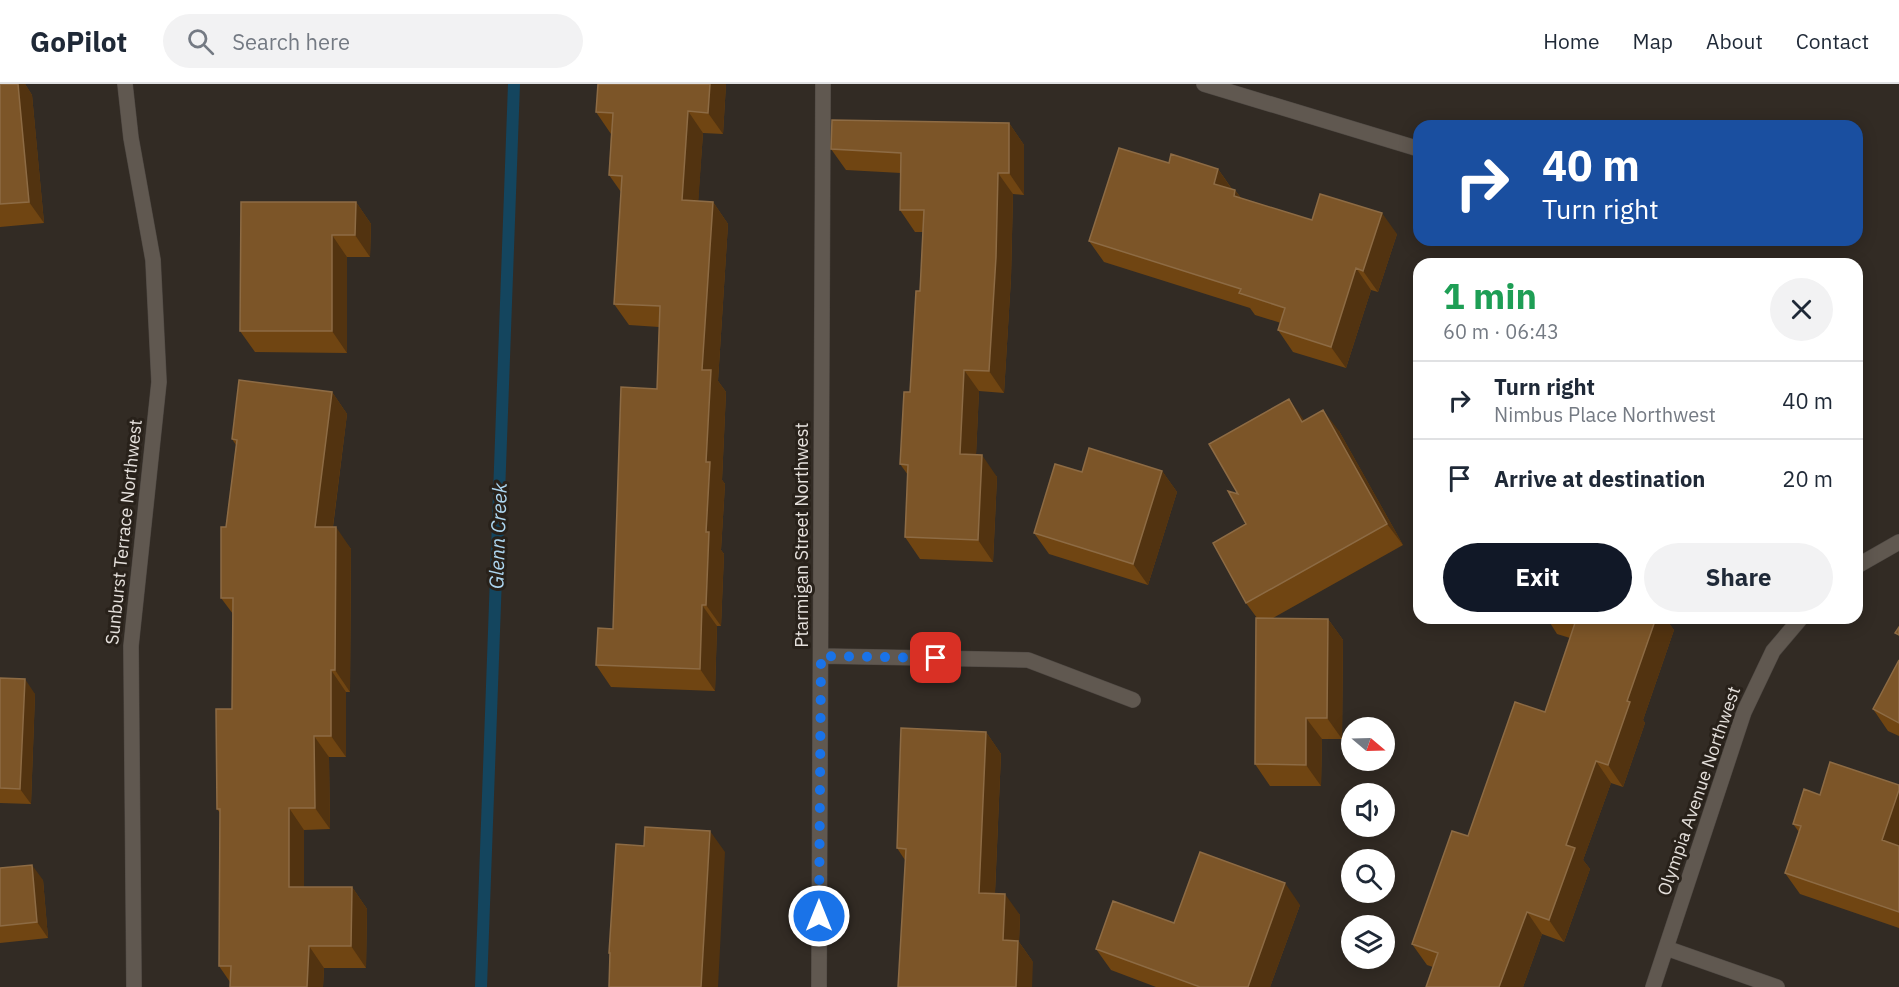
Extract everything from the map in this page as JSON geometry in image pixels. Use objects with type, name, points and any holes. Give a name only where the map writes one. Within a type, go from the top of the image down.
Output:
[{"type":"street","name":"Sunburst Terrace Northwest","points":[[125,84],[131,138],[153,260],[159,382],[131,646],[134,987]]},
{"type":"street","name":"Ptarmigan Street Northwest","points":[[819,987],[823,84]]},
{"type":"street","points":[[1204,84],[1413,147]]},
{"type":"street","points":[[1863,563],[1899,542]]},
{"type":"street","name":"Olympia Avenue Northwest","points":[[1653,987],[1744,712],[1773,651],[1796,624]]},
{"type":"street","points":[[821,656],[1028,660],[1133,700]]},
{"type":"street","points":[[1666,948],[1778,987]]},
{"type":"building","points":[[0,84],[18,84],[29,202],[0,204]]},
{"type":"building","points":[[598,84],[710,84],[708,113],[688,111],[682,200],[713,202],[702,370],[711,370],[706,462],[710,462],[706,532],[709,532],[706,605],[702,605],[700,669],[596,665],[598,628],[613,629],[621,387],[657,389],[660,306],[614,304],[622,176],[609,175],[613,113],[596,112]]},
{"type":"building","points":[[832,120],[1009,123],[1009,173],[998,173],[996,257],[989,371],[964,370],[960,454],[982,455],[978,540],[905,537],[908,465],[900,464],[904,392],[910,392],[916,291],[920,291],[924,210],[900,210],[901,153],[831,149]]},
{"type":"building","points":[[1119,148],[1169,163],[1171,154],[1218,169],[1214,184],[1235,190],[1234,196],[1312,220],[1320,194],[1382,213],[1363,271],[1356,268],[1331,347],[1278,330],[1285,308],[1239,293],[1241,289],[1089,241]]},
{"type":"building","points":[[241,202],[356,202],[355,235],[332,235],[332,331],[240,331]]},
{"type":"building","points":[[239,380],[332,392],[315,527],[336,527],[335,670],[331,670],[331,736],[314,736],[315,808],[289,808],[289,887],[352,887],[351,946],[309,946],[307,987],[230,987],[231,966],[219,966],[220,809],[217,809],[216,709],[232,709],[233,598],[221,598],[221,527],[226,527],[237,440],[232,439]]},
{"type":"building","points":[[1289,399],[1302,422],[1323,410],[1387,524],[1246,603],[1213,543],[1246,524],[1228,491],[1238,494],[1209,444]]},
{"type":"building","points":[[1089,448],[1162,471],[1133,564],[1034,533],[1055,464],[1082,472]]},
{"type":"building","points":[[1256,618],[1328,619],[1327,718],[1306,718],[1306,765],[1255,764]]},
{"type":"building","points":[[1575,624],[1654,624],[1608,765],[1596,761],[1566,845],[1575,848],[1549,920],[1527,912],[1499,987],[1426,987],[1438,953],[1412,944],[1452,831],[1468,836],[1515,702],[1545,712]]},
{"type":"building","points":[[1899,660],[1899,723],[1873,709]]},
{"type":"building","points":[[0,678],[25,679],[20,789],[0,788]]},
{"type":"building","points":[[901,728],[986,732],[979,893],[1005,894],[1003,940],[1018,941],[1016,987],[898,987],[906,849],[897,848]]},
{"type":"building","points":[[1830,762],[1899,785],[1882,840],[1899,846],[1899,912],[1785,873],[1801,826],[1793,824],[1804,789],[1820,795]]},
{"type":"building","points":[[645,827],[710,831],[701,987],[609,987],[616,844],[644,846]]},
{"type":"building","points":[[1200,852],[1285,883],[1248,987],[1200,987],[1096,949],[1113,901],[1174,923]]},
{"type":"building","points":[[32,865],[37,922],[0,926],[0,868]]},
{"type":"waterway","name":"Glenn Creek","points":[[481,987],[514,84]]},
{"type":"route","points":[[819,916],[821,656],[936,658]]}]
